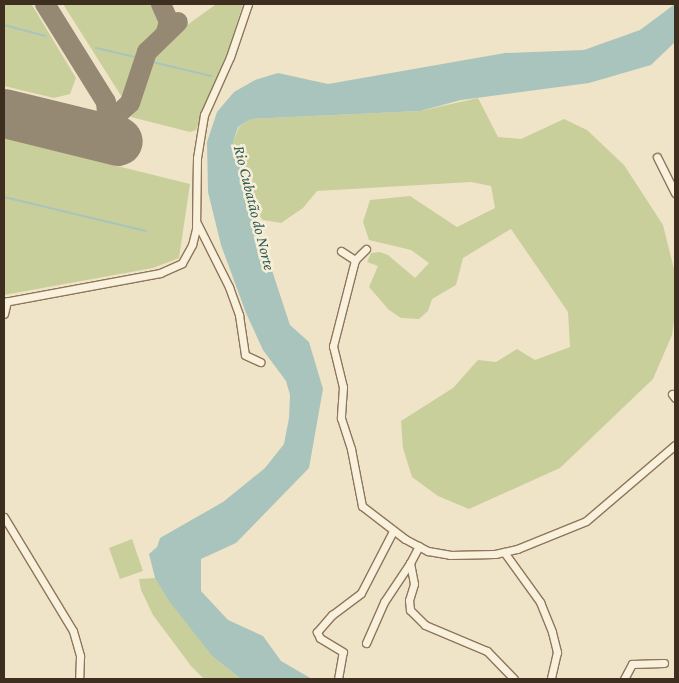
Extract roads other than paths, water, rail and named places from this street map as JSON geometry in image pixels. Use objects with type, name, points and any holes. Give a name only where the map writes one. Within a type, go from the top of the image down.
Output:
[{"type":"street","points":[[4,314],[6,302],[176,268],[188,255],[196,222],[197,158],[202,121],[230,57],[248,4]]},
{"type":"street","points":[[657,157],[675,193]]},
{"type":"street","points":[[196,222],[230,287],[239,315],[245,355],[260,362]]},
{"type":"street","points":[[366,249],[355,260],[332,346],[343,387],[341,418],[351,449],[359,499],[371,516],[393,531],[419,546],[450,555],[504,552],[586,521],[675,445]]},
{"type":"street","points":[[341,251],[355,260]]},
{"type":"street","points":[[4,516],[72,631],[80,656],[79,679]]},
{"type":"street","points":[[338,679],[343,652],[320,638],[317,632],[332,614],[361,593],[393,531]]},
{"type":"street","points":[[366,643],[384,602],[419,546]]},
{"type":"street","points":[[504,552],[540,602],[552,632],[557,652],[551,679]]},
{"type":"street","points":[[410,563],[414,584],[408,606],[416,618],[449,637],[487,651],[514,679]]},
{"type":"street","points":[[624,679],[632,664],[664,663]]},
{"type":"water","points":[[675,4],[675,42],[651,65],[589,83],[461,100],[420,111],[251,119],[238,127],[233,142],[259,231],[290,325],[309,342],[323,389],[309,468],[236,543],[201,559],[201,591],[228,620],[263,636],[281,661],[312,679],[241,679],[213,657],[169,601],[155,578],[149,554],[157,547],[160,538],[223,502],[265,468],[284,444],[289,418],[290,395],[286,381],[263,350],[246,313],[221,245],[208,192],[207,142],[217,112],[234,92],[255,80],[278,73],[328,84],[505,53],[584,50],[640,30]]},
{"type":"waterway","points":[[4,25],[46,36]]},
{"type":"waterway","points":[[96,48],[134,57]]},
{"type":"waterway","points":[[152,62],[211,76]]},
{"type":"waterway","points":[[4,197],[146,231]]},
{"type":"water label","name":"Rio Cubatão do Norte","points":[[254,208]]}]
